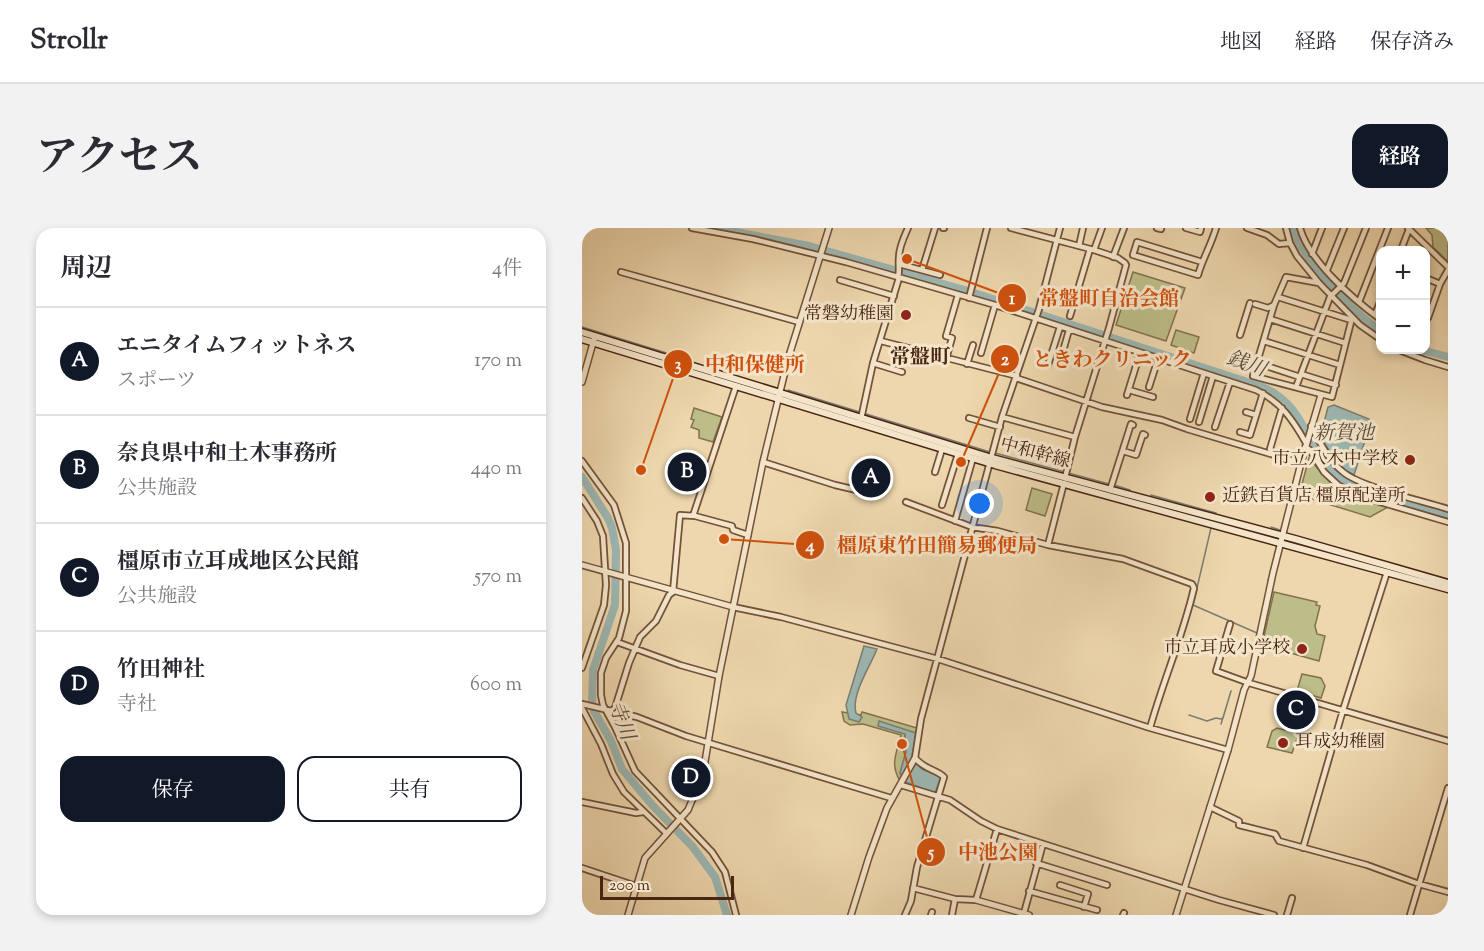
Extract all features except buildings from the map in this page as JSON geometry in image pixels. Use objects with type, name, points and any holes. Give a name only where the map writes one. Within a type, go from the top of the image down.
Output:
[{"type":"main road","name":"中和幹線","points":[[582,332],[594,339],[736,386],[862,415],[992,456],[1282,539],[1448,583]]},
{"type":"main road","name":"中和幹線","points":[[582,339],[594,339],[958,454],[973,458],[992,456]]},
{"type":"main road","name":"中和幹線","points":[[1066,477],[1112,486],[1448,589]]},
{"type":"street","points":[[692,228],[753,236],[821,254],[1036,317],[1060,327],[1263,393],[1291,417],[1324,472],[1338,485],[1363,496],[1447,520]]},
{"type":"street","points":[[628,915],[645,858],[688,810],[703,774],[719,676],[763,462],[799,322],[830,228]]},
{"type":"street","points":[[862,415],[873,363],[894,296],[900,267],[900,250],[908,228]]},
{"type":"street","points":[[922,270],[935,228]]},
{"type":"street","points":[[969,297],[987,228]]},
{"type":"street","points":[[1011,228],[1092,250],[1125,264],[1075,437],[1048,545]]},
{"type":"street","points":[[851,915],[891,798],[901,785],[915,758],[921,719],[1002,417],[1036,317],[1060,228]]},
{"type":"street","points":[[1079,246],[1083,228]]},
{"type":"street","points":[[1070,316],[1092,250],[1102,228]]},
{"type":"street","points":[[1113,257],[1124,228]]},
{"type":"street","points":[[1186,228],[1200,232],[1201,228]]},
{"type":"street","points":[[1202,262],[1137,242],[1133,255],[1198,275],[1216,228]]},
{"type":"street","points":[[1250,228],[1267,235],[1279,244],[1290,243]]},
{"type":"street","points":[[1286,228],[1297,256],[1319,283],[1351,319],[1376,336]]},
{"type":"street","points":[[1300,228],[1303,239],[1312,254],[1341,286],[1375,315]]},
{"type":"street","points":[[1312,254],[1322,228]]},
{"type":"street","points":[[1327,270],[1344,228]]},
{"type":"street","points":[[1296,387],[1324,311],[1332,295],[1341,286],[1366,228]]},
{"type":"street","points":[[1359,302],[1388,228]]},
{"type":"street","points":[[1403,246],[1409,229],[1448,268],[1430,312]]},
{"type":"street","points":[[900,267],[940,275]]},
{"type":"street","points":[[621,272],[799,322]]},
{"type":"street","points":[[1319,283],[1286,277],[1274,305],[1253,376],[1332,397],[1351,319]]},
{"type":"street","points":[[840,280],[894,296]]},
{"type":"street","points":[[1430,280],[1440,284]]},
{"type":"street","points":[[946,359],[952,338],[946,336],[958,295]]},
{"type":"street","points":[[1278,297],[1351,319]]},
{"type":"street","points":[[1240,335],[1252,304],[1268,308],[1274,305]]},
{"type":"street","points":[[981,353],[995,305]]},
{"type":"street","points":[[1270,319],[1345,343]]},
{"type":"street","points":[[1048,365],[1060,327]]},
{"type":"street","points":[[1060,358],[1069,330]]},
{"type":"street","points":[[582,382],[594,339]]},
{"type":"street","points":[[881,341],[1016,377],[1110,410],[1162,420],[1301,463]]},
{"type":"street","points":[[1264,341],[1340,365]]},
{"type":"street","points":[[967,363],[973,345]]},
{"type":"street","points":[[1140,353],[1128,393],[1153,397]]},
{"type":"street","points":[[1409,354],[1448,367]]},
{"type":"street","points":[[1149,387],[1158,359]]},
{"type":"street","points":[[873,363],[902,372]]},
{"type":"street","points":[[1257,363],[1336,385]]},
{"type":"street","points":[[1190,419],[1204,374]]},
{"type":"street","points":[[1199,422],[1213,376]]},
{"type":"street","points":[[1215,427],[1230,382]]},
{"type":"street","points":[[693,516],[736,386]]},
{"type":"street","points":[[1240,432],[1250,435],[1263,393]]},
{"type":"street","points":[[1176,915],[1228,750],[1244,690],[1249,683],[1301,463],[1321,395]]},
{"type":"street","points":[[1270,449],[1282,408]]},
{"type":"street","points":[[1246,412],[1256,415]]},
{"type":"street","points":[[1002,417],[1075,437]]},
{"type":"street","points":[[969,418],[1000,427]]},
{"type":"street","points":[[1112,486],[1131,424],[1133,424]]},
{"type":"street","points":[[1311,428],[1324,451],[1342,472],[1369,484],[1448,509]]},
{"type":"street","points":[[1123,451],[1137,455],[1143,434],[1145,435]]},
{"type":"street","points":[[935,472],[942,449]]},
{"type":"street","points":[[942,506],[958,454]]},
{"type":"street","points":[[955,520],[973,458]]},
{"type":"street","points":[[582,460],[614,505],[626,543],[626,611],[622,628],[606,658],[602,673],[603,708],[615,727],[635,771],[712,852],[722,866],[736,915]]},
{"type":"street","points":[[763,462],[835,485],[861,490]]},
{"type":"street","points":[[582,498],[601,530],[605,545],[606,573],[604,605],[582,668]]},
{"type":"street","points":[[906,502],[972,527],[998,531],[1048,545],[1123,559],[1192,584],[1194,588],[1150,728]]},
{"type":"street","points":[[614,711],[640,637],[656,621],[669,595],[673,592],[680,515],[732,526],[733,530],[748,535]]},
{"type":"street","points":[[582,565],[673,592],[781,617],[938,659],[1150,728],[1228,750]]},
{"type":"street","points":[[1303,848],[1387,571]]},
{"type":"street","points":[[1230,624],[1216,671],[1249,683],[1448,741]]},
{"type":"street","points":[[616,642],[719,676]]},
{"type":"street","points":[[582,706],[614,711],[891,798]]},
{"type":"street","points":[[582,706],[613,774],[624,792],[667,833]]},
{"type":"street","points":[[905,915],[944,775],[926,768],[915,758]]},
{"type":"street","points":[[901,785],[939,795],[955,802],[981,821],[997,829],[1184,889],[1274,915]]},
{"type":"street","points":[[1410,915],[1448,788]]},
{"type":"street","points":[[582,802],[636,813],[644,812]]},
{"type":"street","points":[[1210,807],[1239,821],[1239,825],[1275,834],[1279,841],[1367,865],[1448,892]]},
{"type":"street","points":[[976,900],[997,829]]},
{"type":"street","points":[[913,888],[956,899],[976,900],[1023,914],[1043,843]]},
{"type":"street","points":[[1036,863],[1107,885]]},
{"type":"street","points":[[582,868],[636,886]]},
{"type":"street","points":[[1060,885],[1088,894],[1084,907]]},
{"type":"street","points":[[1029,891],[1097,910]]},
{"type":"street","points":[[1287,915],[1292,898]]},
{"type":"street","points":[[953,915],[956,899]]},
{"type":"green space","points":[[1426,228],[1448,228],[1448,262],[1433,247],[1432,235]]},
{"type":"green space","points":[[1133,272],[1185,288],[1166,341],[1116,325]]},
{"type":"green space","points":[[1176,330],[1199,337],[1194,353],[1171,345]]},
{"type":"green space","points":[[694,408],[722,417],[713,442],[699,438],[699,430],[691,427],[694,420],[691,419]]},
{"type":"green space","points":[[1309,458],[1326,477],[1344,490],[1388,507],[1370,517],[1299,495]]},
{"type":"green space","points":[[1032,488],[1052,494],[1045,516],[1026,510]]},
{"type":"green space","points":[[1274,592],[1317,602],[1316,605],[1320,606],[1315,626],[1317,634],[1325,636],[1319,661],[1262,645]]},
{"type":"green space","points":[[1302,674],[1321,678],[1325,686],[1321,698],[1297,691]]},
{"type":"green space","points":[[842,712],[861,715],[862,712],[917,728],[916,733],[905,734],[906,752],[900,773],[903,777],[900,781],[895,764],[901,735],[863,724],[850,725],[844,721]]},
{"type":"green space","points":[[1287,723],[1301,727],[1292,753],[1267,747],[1272,731],[1277,728],[1285,730]]},
{"type":"water","name":"新賀池","points":[[1334,405],[1369,419],[1371,422],[1354,475],[1341,468],[1320,438],[1328,407]]},
{"type":"water","points":[[864,646],[877,649],[856,698],[856,713],[862,717],[859,722],[849,719],[846,705]]},
{"type":"water","points":[[879,721],[916,733],[912,759],[903,777],[900,773],[906,752],[905,734],[878,726]]},
{"type":"water","points":[[916,763],[922,769],[941,777],[935,793],[905,782]]},
{"type":"waterway","name":"銭川","points":[[715,228],[809,246],[968,291],[1263,387],[1289,406],[1325,464],[1345,482],[1373,494],[1448,515]]},
{"type":"waterway","points":[[1293,228],[1306,254],[1317,269],[1343,298],[1376,327]]},
{"type":"waterway","points":[[582,327],[686,359]]},
{"type":"waterway","points":[[1430,352],[1448,357]]},
{"type":"waterway","points":[[788,390],[990,452]]},
{"type":"waterway","name":"銭川","points":[[1306,435],[1307,431]]},
{"type":"waterway","points":[[995,453],[1109,484]]},
{"type":"waterway","name":"寺川","points":[[582,477],[608,518],[616,550],[615,605],[593,670],[592,704],[594,711],[611,741],[622,769],[653,806],[692,846],[715,877],[727,915]]},
{"type":"waterway","points":[[1114,485],[1130,490]]},
{"type":"waterway","points":[[1151,495],[1216,513]]},
{"type":"waterway","points":[[1271,527],[1280,530]]},
{"type":"waterway","points":[[1211,528],[1193,605],[1257,633]]},
{"type":"waterway","points":[[1271,570],[1277,546]]},
{"type":"waterway","points":[[1268,580],[1270,575]]},
{"type":"waterway","points":[[1255,682],[1334,705]]},
{"type":"waterway","points":[[1189,715],[1207,721],[1216,718],[1221,719],[1223,718],[1231,691],[1221,724]]},
{"type":"waterway","points":[[1348,709],[1448,738]]},
{"type":"place","name":"常盤町自治会館","points":[[907,259]]},
{"type":"place","name":"常磐幼稚園","points":[[906,315]]},
{"type":"place","name":"市立八木中学校","points":[[1410,460]]},
{"type":"place","name":"ときわクリニック","points":[[961,462]]},
{"type":"place","name":"中和保健所","points":[[641,470]]},
{"type":"place","name":"奈良県中和土木事務所","points":[[687,472]]},
{"type":"place","name":"エニタイムフィットネス","points":[[871,478]]},
{"type":"place","name":"近鉄百貨店 橿原配達所","points":[[1210,497]]},
{"type":"place","name":"橿原東竹田簡易郵便局","points":[[724,539]]},
{"type":"place","name":"市立耳成小学校","points":[[1302,649]]},
{"type":"place","name":"橿原市立耳成地区公民館","points":[[1296,710]]},
{"type":"place","name":"耳成幼稚園","points":[[1283,743]]},
{"type":"place","name":"中池公園","points":[[902,744]]},
{"type":"place","name":"竹田神社","points":[[691,778]]},
{"type":"district","name":"常盤町","points":[[920,358]]}]
